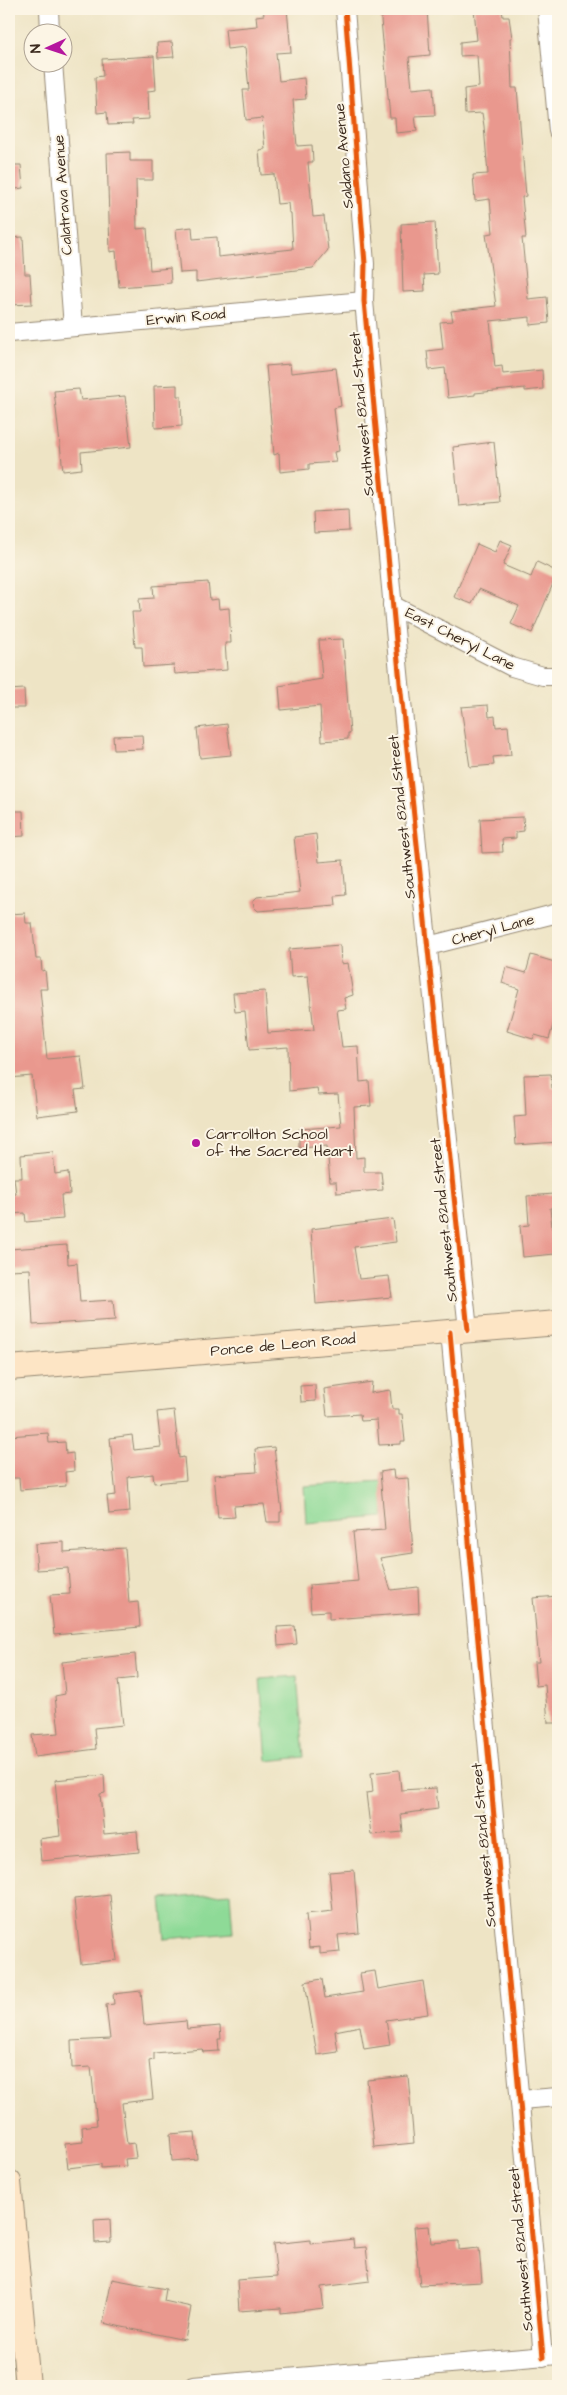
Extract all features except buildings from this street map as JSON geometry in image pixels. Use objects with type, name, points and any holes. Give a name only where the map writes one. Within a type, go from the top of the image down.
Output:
[{"type":"street","points":[[48,9],[49,22]]},
{"type":"street","name":"Saldano Avenue","points":[[345,9],[365,264],[364,301]]},
{"type":"street","points":[[547,9],[558,132]]},
{"type":"street","name":"Calatrava Avenue","points":[[54,72],[73,327]]},
{"type":"street","name":"Erwin Road","points":[[9,333],[364,301]]},
{"type":"street","name":"Southwest 82nd Street","points":[[364,301],[392,605],[428,946],[520,2100],[550,2356]]},
{"type":"street","name":"East Cheryl Lane","points":[[392,605],[512,667],[543,676],[558,676]]},
{"type":"street","name":"Cheryl Lane","points":[[428,946],[558,913]]},
{"type":"street","name":"Ponce de Leon Road","points":[[9,1368],[558,1323]]},
{"type":"street","points":[[520,2100],[558,2096]]},
{"type":"street","points":[[9,2187],[28,2386]]},
{"type":"street","points":[[193,2386],[550,2356]]},
{"type":"green space","points":[[382,1481],[384,1517],[306,1523],[304,1486]]},
{"type":"green space","points":[[297,1676],[304,1757],[267,1761],[260,1679]]},
{"type":"green space","points":[[230,1893],[233,1933],[165,1939],[161,1899]]},
{"type":"cycle path","points":[[345,9],[365,264],[364,301],[400,683],[468,1330]]},
{"type":"cycle path","points":[[450,1332],[543,2357]]},
{"type":"place","name":"Carrollton School of the Sacred Heart","points":[[196,1143]]}]
